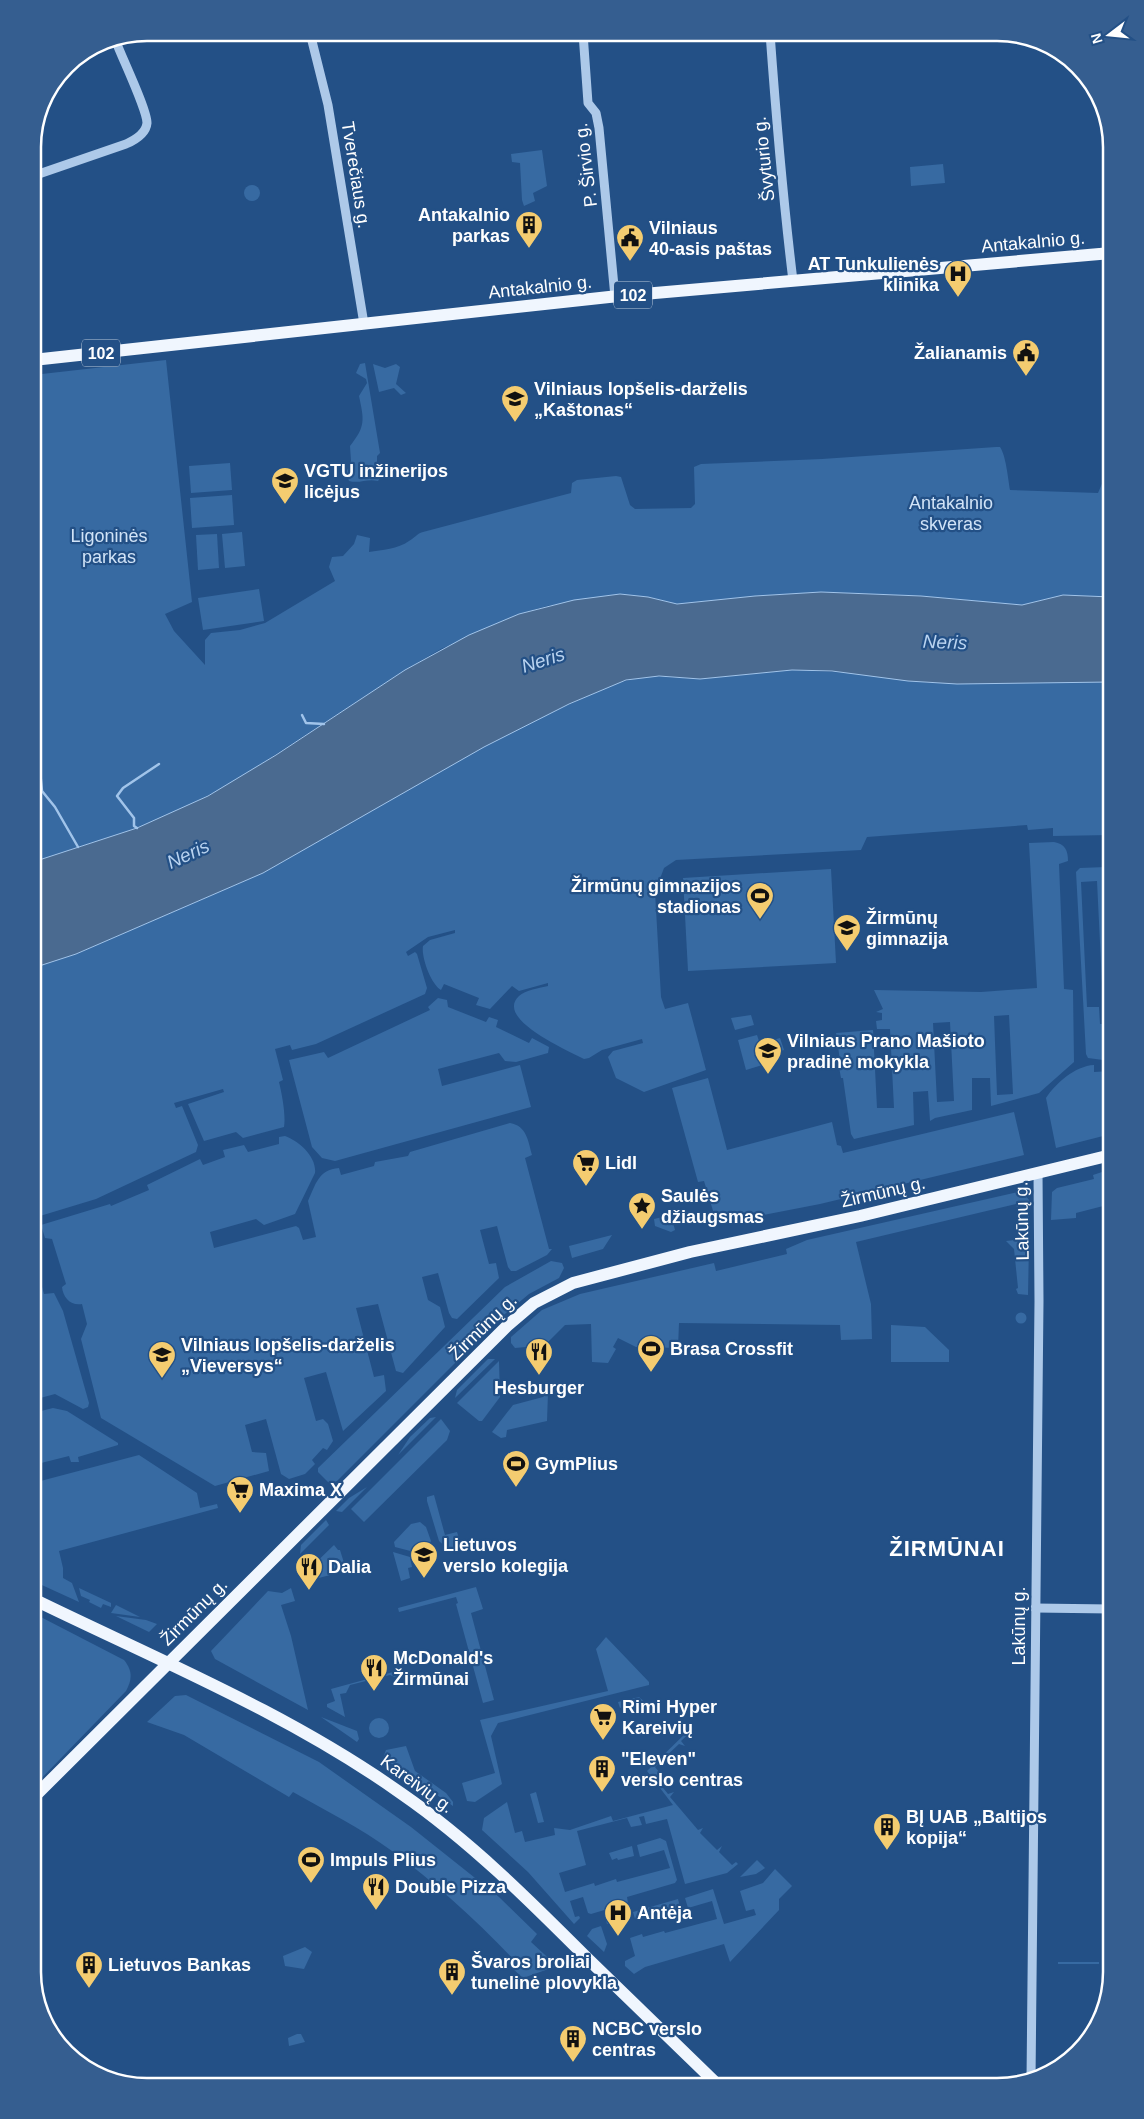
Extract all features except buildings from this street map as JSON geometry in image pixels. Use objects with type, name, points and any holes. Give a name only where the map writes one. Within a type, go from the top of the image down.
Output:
[{"type":"main road","name":"Antakalnio g.","points":[[41,359],[615,297],[1103,254]]},
{"type":"main road","name":"Žirmūnų g.","points":[[41,1789],[507,1326],[544,1296],[573,1283],[690,1252],[860,1216],[1103,1157]]},
{"type":"main road","name":"Kareivių g.","points":[[41,1603],[268,1712],[360,1765],[424,1810],[514,1886],[710,2078]]},
{"type":"street","name":"Tverečiaus g.","points":[[312,41],[328,106],[364,324]]},
{"type":"street","name":"P. Širvio g.","points":[[584,41],[588,103],[596,113],[599,128],[615,297]]},
{"type":"street","name":"Švyturio g.","points":[[771,41],[793,281]]},
{"type":"street","points":[[41,173],[126,144],[136,139],[143,132],[147,122],[143,107],[118,46]]},
{"type":"street","name":"Lakūnų g.","points":[[1030,2072],[1039,1292],[1038,1172]]},
{"type":"street","points":[[1035,1608],[1103,1609]]},
{"type":"green space","points":[[542,150],[547,186],[533,193],[535,201],[524,206],[520,163],[512,162],[511,154]]},
{"type":"green space","points":[[943,164],[945,183],[911,186],[910,167]]},
{"type":"green space","points":[[252,185],[260,193],[252,201],[244,193]]},
{"type":"green space","points":[[166,360],[192,602],[165,614],[174,631],[205,665],[205,640],[211,633],[240,630],[265,623],[335,581],[329,567],[332,557],[343,556],[354,544],[357,535],[370,538],[369,552],[390,549],[405,544],[423,532],[571,493],[572,483],[577,480],[616,476],[621,477],[630,505],[635,509],[691,508],[695,504],[694,467],[701,464],[822,459],[1000,447],[1005,461],[1010,490],[1098,493],[1103,481],[1103,597],[1063,595],[1022,605],[921,596],[821,592],[677,604],[648,597],[620,594],[547,606],[519,614],[441,649],[405,670],[232,783],[182,809],[137,828],[41,859],[41,374]]},
{"type":"green space","points":[[365,363],[380,453],[377,456],[377,467],[373,468],[373,474],[380,478],[378,481],[353,482],[349,481],[346,473],[351,461],[350,446],[359,433],[363,417],[359,396],[367,383],[366,379],[356,373],[360,364]]},
{"type":"green space","points":[[373,364],[385,368],[396,364],[400,367],[396,384],[406,393],[401,395],[394,388],[379,392]]},
{"type":"green space","points":[[230,463],[232,490],[191,493],[189,466]]},
{"type":"green space","points":[[232,495],[234,525],[192,528],[190,498]]},
{"type":"green space","points":[[242,532],[245,566],[225,568],[222,534]]},
{"type":"green space","points":[[217,534],[219,568],[198,570],[196,535]]},
{"type":"green space","points":[[259,589],[264,621],[203,630],[198,598]]},
{"type":"green space","points":[[792,670],[853,673],[931,683],[1103,682],[1103,835],[1053,836],[1053,828],[1028,830],[1027,825],[867,837],[861,850],[676,860],[664,868],[655,892],[661,997],[665,1009],[688,1003],[706,1070],[644,1092],[616,1078],[608,1057],[613,1051],[643,1043],[642,1039],[602,1050],[584,1059],[536,1033],[516,1014],[514,1005],[519,996],[548,986],[548,983],[519,991],[512,986],[490,1009],[476,1005],[479,998],[444,984],[441,990],[437,987],[425,963],[423,946],[430,940],[455,933],[455,930],[428,937],[406,952],[408,956],[415,952],[417,954],[427,988],[425,994],[316,1044],[292,1050],[290,1045],[275,1049],[283,1080],[279,1082],[284,1111],[284,1127],[243,1138],[236,1132],[204,1141],[188,1104],[224,1092],[223,1089],[174,1103],[176,1108],[182,1106],[198,1145],[196,1152],[96,1199],[41,1216],[41,965],[76,954],[263,873],[460,759],[550,713],[617,683],[648,676],[700,679]]},
{"type":"green space","points":[[1029,843],[1058,843],[1065,848],[1067,854],[1068,861],[1059,864],[1064,989],[1073,990],[1074,1062],[1039,1093],[991,1106],[990,1078],[972,1078],[972,1110],[935,1118],[930,1121],[928,1091],[913,1092],[914,1125],[854,1139],[851,1134],[843,1078],[841,1078],[839,1067],[841,1067],[836,1033],[873,1030],[877,1108],[894,1108],[890,1029],[877,1029],[876,1021],[882,1020],[882,1013],[876,1012],[883,1009],[874,990],[981,992],[1037,988]],"holes":[[[1009,1015],[1013,1094],[997,1095],[994,1016]],[[950,1022],[954,1101],[937,1102],[933,1023]]]},
{"type":"green space","points":[[1103,867],[1103,1005],[1097,881],[1081,882],[1087,1007],[1099,1007],[1100,1024],[1103,1024],[1103,1060],[1088,1058],[1086,1054],[1076,872],[1080,868]]},
{"type":"green space","name":"Žirmūnų gimnazijos stadionas","points":[[831,869],[836,963],[688,971],[683,878]]},
{"type":"green space","points":[[438,998],[447,1000],[448,1007],[486,1022],[489,1017],[498,1020],[496,1027],[529,1043],[532,1038],[549,1047],[548,1053],[516,1062],[505,1061],[499,1053],[438,1069],[442,1086],[520,1065],[531,1107],[335,1161],[322,1158],[312,1147],[289,1060],[324,1052],[328,1058],[430,1010],[428,1007]]},
{"type":"green space","points":[[751,1015],[754,1025],[735,1030],[731,1018]]},
{"type":"green space","points":[[757,1035],[760,1044],[780,1038],[784,1050],[764,1056],[766,1064],[746,1070],[738,1040]]},
{"type":"green space","points":[[1094,1065],[1094,1072],[1103,1071],[1103,1136],[1056,1148],[1046,1098],[1067,1076],[1087,1066]]},
{"type":"green space","points":[[708,1078],[727,1150],[832,1122],[837,1145],[841,1146],[843,1153],[1014,1112],[1024,1155],[820,1204],[717,1224],[704,1181],[698,1182],[672,1088]]},
{"type":"green space","points":[[510,1123],[520,1127],[528,1140],[532,1155],[525,1158],[549,1249],[552,1249],[547,1255],[516,1271],[511,1271],[508,1267],[497,1226],[480,1230],[489,1264],[496,1263],[499,1278],[457,1319],[452,1318],[449,1313],[438,1273],[422,1277],[428,1300],[440,1307],[445,1327],[403,1373],[396,1371],[378,1304],[356,1308],[374,1377],[384,1375],[386,1391],[343,1431],[326,1372],[304,1378],[316,1421],[323,1419],[328,1424],[333,1441],[327,1450],[323,1448],[312,1460],[315,1464],[305,1474],[289,1479],[281,1474],[266,1419],[245,1425],[252,1452],[266,1453],[269,1471],[215,1486],[101,1418],[81,1339],[87,1324],[82,1304],[74,1304],[64,1295],[62,1287],[66,1284],[52,1239],[45,1238],[41,1225],[110,1204],[111,1206],[149,1190],[147,1185],[200,1159],[203,1165],[225,1157],[223,1150],[244,1145],[248,1152],[279,1144],[279,1137],[285,1136],[306,1150],[315,1167],[315,1173],[295,1214],[264,1225],[256,1219],[210,1232],[214,1248],[296,1226],[299,1228],[303,1240],[316,1237],[308,1201],[319,1179],[326,1172],[339,1168],[341,1175],[374,1166],[375,1162],[408,1156],[410,1152]]},
{"type":"green space","points":[[1103,1172],[1103,1206],[1076,1213],[1076,1218],[1051,1220],[1052,1192],[1057,1188],[1094,1179],[1093,1175]]},
{"type":"green space","points":[[1022,1191],[1029,1200],[1029,1234],[1023,1231],[1016,1204],[856,1242],[871,1304],[872,1339],[841,1340],[840,1325],[679,1323],[678,1348],[636,1347],[618,1338],[613,1347],[616,1349],[608,1363],[592,1362],[591,1324],[565,1325],[549,1341],[548,1345],[515,1348],[511,1343],[511,1337],[542,1310],[580,1294],[714,1263],[716,1271],[787,1254],[786,1249],[807,1240]]},
{"type":"green space","points":[[671,1215],[675,1230],[671,1232],[655,1226],[654,1219]]},
{"type":"green space","points":[[612,1235],[603,1249],[572,1258],[569,1246]]},
{"type":"green space","points":[[1015,1240],[1029,1244],[1028,1295],[1018,1294],[1016,1289],[1018,1288],[1014,1249],[1006,1241]]},
{"type":"green space","points":[[551,1261],[562,1263],[564,1268],[559,1278],[529,1294],[500,1318],[337,1481],[330,1484],[318,1472],[318,1468],[505,1287]]},
{"type":"green space","points":[[41,1283],[44,1294],[54,1293],[63,1311],[89,1403],[88,1407],[83,1409],[55,1394],[41,1398]]},
{"type":"green space","points":[[1021,1312],[1027,1318],[1021,1324],[1015,1318]]},
{"type":"green space","points":[[891,1325],[925,1327],[949,1350],[949,1362],[891,1362]]},
{"type":"green space","points":[[488,1359],[495,1359],[455,1398],[457,1390]]},
{"type":"green space","points":[[499,1361],[500,1397],[482,1421],[479,1421],[457,1403]]},
{"type":"green space","points":[[548,1393],[547,1421],[507,1430],[506,1437],[501,1438],[492,1432],[513,1405],[543,1397]]},
{"type":"green space","points":[[53,1408],[67,1411],[118,1443],[118,1445],[78,1457],[79,1462],[71,1462],[69,1456],[41,1463],[41,1411]]},
{"type":"green space","points":[[436,1417],[398,1455],[410,1437],[430,1418]]},
{"type":"green space","points":[[441,1419],[450,1431],[447,1440],[364,1522],[351,1509]]},
{"type":"green space","points":[[139,1455],[197,1493],[200,1508],[217,1504],[218,1508],[59,1551],[63,1578],[72,1583],[79,1602],[41,1585],[41,1481]]},
{"type":"green space","points":[[367,1487],[342,1512],[336,1511],[349,1498]]},
{"type":"green space","points":[[434,1495],[445,1535],[457,1532],[462,1548],[448,1549],[439,1541],[427,1501],[427,1497]]},
{"type":"green space","points":[[326,1520],[329,1525],[300,1554],[301,1545]]},
{"type":"green space","points":[[420,1522],[426,1527],[431,1541],[426,1551],[418,1553],[395,1547],[394,1542],[411,1524]]},
{"type":"green space","points":[[334,1545],[340,1550],[345,1566],[337,1568],[338,1573],[307,1581],[303,1575]]},
{"type":"green space","points":[[393,1552],[410,1557],[412,1567],[408,1568],[410,1578],[401,1581]]},
{"type":"green space","points":[[476,1587],[483,1609],[471,1613],[494,1700],[483,1703],[456,1604],[458,1603],[456,1597],[399,1612],[398,1608]]},
{"type":"green space","points":[[79,1588],[111,1603],[111,1607],[103,1604],[101,1608],[89,1602],[90,1600],[81,1596]]},
{"type":"green space","points":[[291,1588],[295,1601],[281,1605],[291,1636],[308,1710],[215,1659],[211,1651],[268,1591],[282,1593]]},
{"type":"green space","points":[[116,1605],[140,1617],[111,1613]]},
{"type":"green space","points":[[116,1616],[146,1620],[157,1624],[149,1632]]},
{"type":"green space","points":[[41,1617],[124,1660],[131,1675],[126,1691],[41,1779]]},
{"type":"green space","points":[[606,1637],[649,1682],[649,1685],[498,1723],[491,1736],[502,1784],[475,1802],[467,1801],[462,1783],[495,1773],[480,1720],[608,1691],[596,1649]]},
{"type":"green space","points":[[393,1672],[399,1673],[401,1680],[390,1675],[350,1685],[346,1693],[340,1694],[345,1717],[327,1707],[327,1704],[335,1701],[331,1689]]},
{"type":"green space","points":[[186,1695],[319,1762],[411,1827],[499,1897],[537,1934],[531,1942],[557,1966],[523,1978],[512,1968],[517,1963],[472,1918],[441,1890],[380,1843],[356,1827],[293,1792],[289,1797],[184,1735],[147,1722],[175,1696]]},
{"type":"green space","points":[[639,1697],[647,1704],[642,1705],[641,1702],[620,1708],[618,1702]]},
{"type":"green space","points":[[321,1717],[357,1731],[359,1739],[357,1742]]},
{"type":"green space","points":[[379,1718],[386,1721],[389,1728],[386,1735],[379,1738],[372,1735],[369,1728],[372,1721]]},
{"type":"green space","points":[[692,1727],[694,1729],[681,1741],[685,1746],[679,1744],[662,1760],[665,1765],[660,1763],[655,1767],[660,1773],[655,1778],[668,1794],[674,1792],[670,1797],[698,1830],[703,1828],[700,1833],[717,1850],[722,1846],[719,1852],[732,1865],[736,1862],[738,1864],[727,1873],[685,1884],[667,1819],[646,1824],[644,1816],[639,1817],[642,1825],[631,1827],[627,1818],[577,1831],[586,1865],[559,1873],[565,1892],[594,1883],[595,1886],[616,1879],[617,1882],[670,1868],[664,1850],[640,1857],[637,1845],[660,1838],[666,1841],[677,1880],[675,1883],[627,1897],[628,1903],[591,1914],[588,1913],[583,1897],[570,1901],[575,1917],[579,1916],[580,1918],[574,1924],[528,1872],[482,1830],[484,1818],[507,1802],[515,1833],[522,1831],[525,1842],[555,1835],[554,1828],[570,1830],[611,1816],[613,1821],[673,1805],[647,1771]]},
{"type":"green space","points":[[406,1746],[415,1771],[446,1793],[453,1802],[453,1806],[383,1758],[386,1750]]},
{"type":"green space","points":[[536,1792],[544,1822],[538,1823],[530,1794]]},
{"type":"green space","points":[[632,1846],[634,1856],[612,1860],[609,1853]]},
{"type":"green space","points":[[757,1860],[765,1868],[756,1874],[740,1877]]},
{"type":"green space","points":[[775,1869],[792,1886],[779,1899],[779,1910],[730,1962],[724,1944],[645,1967],[634,1974],[625,1966],[625,1961],[635,1956],[630,1938],[642,1934],[643,1937],[664,1931],[665,1933],[717,1919],[712,1901],[688,1908],[685,1898],[713,1889],[724,1924],[756,1915],[754,1909],[746,1911],[740,1891],[763,1883]]},
{"type":"green space","points":[[678,1899],[680,1907],[666,1912],[665,1909],[635,1919],[633,1912]]},
{"type":"green space","points":[[626,1913],[627,1918],[607,1924],[606,1920]]},
{"type":"green space","points":[[601,1926],[607,1944],[604,1952],[587,1936],[592,1929]]},
{"type":"green space","points":[[305,1947],[312,1952],[304,1969],[285,1966],[283,1956]]},
{"type":"green space","points":[[1058,1962],[1099,1962],[1099,1964],[1058,1964]]},
{"type":"green space","points":[[301,2034],[305,2042],[289,2046],[288,2038]]},
{"type":"water","name":"Neris","points":[[821,592],[921,596],[1022,605],[1063,595],[1103,597],[1103,682],[957,684],[908,681],[832,671],[792,670],[700,679],[659,676],[626,680],[569,704],[484,747],[263,873],[76,954],[41,965],[41,859],[137,828],[208,796],[276,755],[405,670],[469,635],[519,614],[574,600],[620,594],[648,597],[677,604]]},
{"type":"waterway","points":[[302,715],[306,723],[324,724]]},
{"type":"waterway","points":[[137,828],[134,826],[134,818],[117,796],[123,788],[159,764]]},
{"type":"waterway","points":[[41,781],[42,791],[55,807],[78,847]]},
{"type":"place","name":"Antakalnio parkas","points":[[529,249]]},
{"type":"place","name":"Vilniaus 40-asis paštas","points":[[630,262]]},
{"type":"place","name":"AT Tunkulienės klinika","points":[[958,298]]},
{"type":"place","name":"Žalianamis","points":[[1026,377]]},
{"type":"place","name":"Vilniaus lopšelis-darželis „Kaštonas“","points":[[515,423]]},
{"type":"place","name":"VGTU inžinerijos licėjus","points":[[285,505]]},
{"type":"place","name":"Žirmūnų gimnazijos stadionas","points":[[760,920]]},
{"type":"place","name":"Žirmūnų gimnazija","points":[[847,952]]},
{"type":"place","name":"Vilniaus Prano Mašioto pradinė mokykla","points":[[768,1075]]},
{"type":"place","name":"Lidl","points":[[586,1187]]},
{"type":"place","name":"Saulės džiaugsmas","points":[[642,1230]]},
{"type":"place","name":"Brasa Crossfit","points":[[651,1373]]},
{"type":"place","name":"Hesburger","points":[[539,1376]]},
{"type":"place","name":"Vilniaus lopšelis-darželis „Vieversys“","points":[[162,1379]]},
{"type":"place","name":"GymPlius","points":[[516,1488]]},
{"type":"place","name":"Maxima X","points":[[240,1514]]},
{"type":"place","name":"Lietuvos verslo kolegija","points":[[424,1579]]},
{"type":"place","name":"Dalia","points":[[309,1591]]},
{"type":"place","name":"McDonald's Žirmūnai","points":[[374,1692]]},
{"type":"place","name":"Rimi Hyper Kareivių","points":[[603,1741]]},
{"type":"place","name":"\"Eleven\" verslo centras","points":[[602,1793]]},
{"type":"place","name":"BĮ UAB „Baltijos kopija“","points":[[887,1851]]},
{"type":"place","name":"Impuls Plius","points":[[311,1884]]},
{"type":"place","name":"Double Pizza","points":[[376,1911]]},
{"type":"place","name":"Antėja","points":[[618,1937]]},
{"type":"place","name":"Lietuvos Bankas","points":[[89,1989]]},
{"type":"place","name":"Švaros broliai tunelinė plovykla","points":[[452,1996]]},
{"type":"place","name":"NCBC verslo centras","points":[[573,2063]]},
{"type":"district","name":"ŽIRMŪNAI","points":[[947,1548]]},
{"type":"park label","name":"Antakalnio skveras","points":[[951,513]]},
{"type":"park label","name":"Ligoninės parkas","points":[[109,546]]}]
